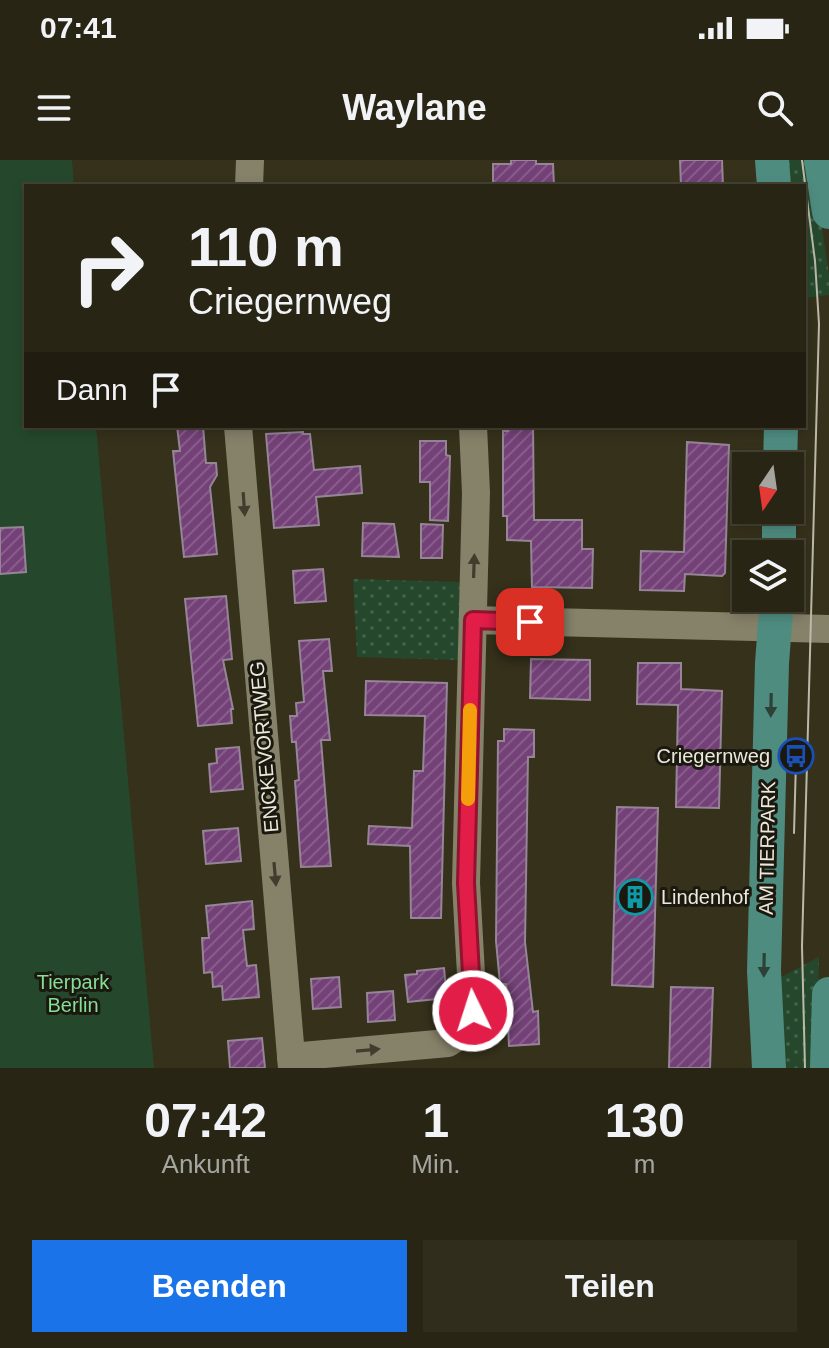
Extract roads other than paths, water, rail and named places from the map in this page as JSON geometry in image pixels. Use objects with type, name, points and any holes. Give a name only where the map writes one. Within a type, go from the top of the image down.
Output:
[{"type":"main road","points":[[772,160],[774,184]]},
{"type":"main road","points":[[780,452],[781,428]]},
{"type":"main road","name":"AM TIERPARK","points":[[769,1068],[764,971],[775,613]]},
{"type":"main road","points":[[827,1068],[829,994]]},
{"type":"street","points":[[249,184],[250,160]]},
{"type":"street","name":"ENCKEVORTWEG","points":[[238,428],[291,1062]]},
{"type":"street","points":[[291,1062],[448,1043],[465,1032],[473,1011],[466,883],[476,493],[473,428]]},
{"type":"street","points":[[473,620],[775,613],[829,629]]},
{"type":"tram line","points":[[802,160],[805,184]]},
{"type":"tram line","points":[[805,1068],[802,946],[819,324],[806,191]]},
{"type":"tram line","points":[[794,833],[796,761]]},
{"type":"place","name":"Criegernweg","points":[[796,756]]},
{"type":"place","name":"Lindenhof","points":[[635,897]]},
{"type":"park label","name":"Tierpark Berlin","points":[[73,994]]}]
